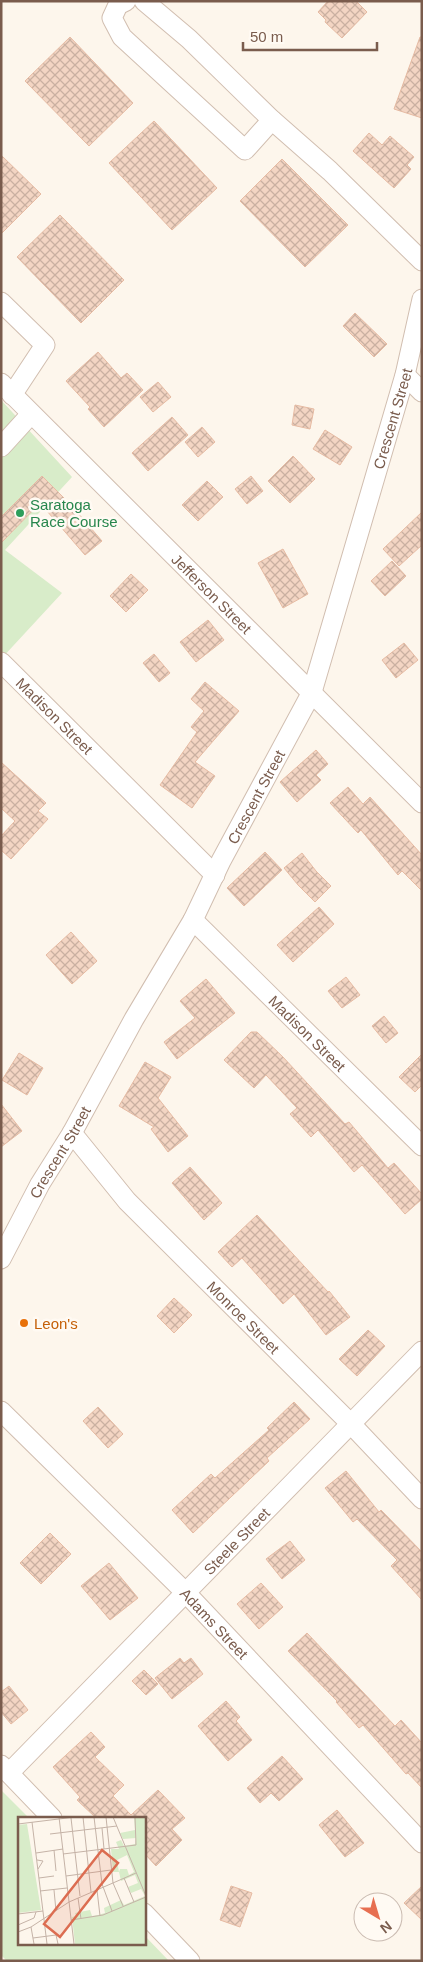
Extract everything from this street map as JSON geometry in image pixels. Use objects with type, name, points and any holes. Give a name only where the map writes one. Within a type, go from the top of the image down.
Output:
[{"type":"street","points":[[126,1],[118,5],[112,18],[122,37],[245,150],[272,120]]},
{"type":"street","points":[[144,1],[189,39],[272,120],[330,171],[422,261]]},
{"type":"street","name":"Crescent Street","points":[[4,1248],[72,1132],[134,1019],[193,920],[312,692],[404,375],[422,299]]},
{"type":"street","points":[[1,302],[45,345],[7,389]]},
{"type":"street","points":[[404,375],[422,392]]},
{"type":"street","name":"Jefferson Street","points":[[7,389],[422,803]]},
{"type":"street","points":[[1,447],[31,414]]},
{"type":"street","name":"Madison Street","points":[[1,662],[215,875]]},
{"type":"street","name":"Madison Street","points":[[193,920],[422,1146]]},
{"type":"street","name":"Monroe Street","points":[[72,1132],[127,1201],[351,1424],[422,1498]]},
{"type":"street","name":"Steele Street","points":[[5,1769],[186,1593],[422,1351]]},
{"type":"street","name":"Adams Street","points":[[1,1411],[186,1593],[422,1843]]},
{"type":"street","points":[[5,1769],[51,1817]]},
{"type":"street","points":[[145,1914],[190,1961]]},
{"type":"green space","name":"Saratoga Race Course","points":[[1,400],[72,477],[5,550],[62,593],[1,659]]},
{"type":"green space","points":[[1,1790],[28,1817],[18,1817],[18,1944],[145,1944],[145,1936],[169,1961],[7,1961],[1,1955]]},
{"type":"building","points":[[328,1],[356,1],[367,12],[342,38],[325,22],[326,20],[318,12]]},
{"type":"building","points":[[70,37],[133,103],[89,146],[25,81]]},
{"type":"building","points":[[420,37],[422,37],[422,118],[394,109]]},
{"type":"building","points":[[154,121],[217,188],[172,230],[109,163]]},
{"type":"building","points":[[369,133],[382,145],[390,136],[414,157],[407,165],[411,169],[394,188],[353,151]]},
{"type":"building","points":[[1,155],[41,194],[1,234]]},
{"type":"building","points":[[282,159],[348,225],[305,267],[240,201]]},
{"type":"building","points":[[60,215],[124,280],[81,323],[17,257]]},
{"type":"building","points":[[355,313],[387,344],[374,357],[343,326]]},
{"type":"building","points":[[98,352],[121,378],[127,373],[143,390],[104,427],[88,409],[90,407],[66,381]]},
{"type":"building","points":[[158,382],[171,397],[153,412],[140,397]]},
{"type":"building","points":[[295,405],[314,409],[310,429],[292,425]]},
{"type":"building","points":[[172,417],[188,435],[148,471],[132,453]]},
{"type":"building","points":[[202,427],[215,442],[198,457],[185,442]]},
{"type":"building","points":[[325,430],[352,447],[340,465],[313,449]]},
{"type":"building","points":[[293,456],[315,479],[290,503],[268,481]]},
{"type":"building","points":[[42,476],[71,505],[102,541],[85,555],[40,503],[1,543],[1,517]]},
{"type":"building","points":[[251,476],[263,491],[247,504],[235,489]]},
{"type":"building","points":[[207,481],[223,497],[198,521],[182,505]]},
{"type":"building","points":[[422,512],[422,545],[399,566],[383,549]]},
{"type":"building","points":[[283,549],[308,594],[283,608],[258,563]]},
{"type":"building","points":[[392,561],[406,576],[385,596],[371,581]]},
{"type":"building","points":[[131,574],[148,590],[126,612],[110,596]]},
{"type":"building","points":[[208,620],[224,640],[196,662],[180,642]]},
{"type":"building","points":[[404,643],[418,660],[396,678],[382,660]]},
{"type":"building","points":[[154,654],[170,673],[159,682],[143,663]]},
{"type":"building","points":[[205,682],[239,711],[195,762],[215,776],[192,808],[160,785],[197,732],[191,727],[204,711],[191,699]]},
{"type":"building","points":[[316,750],[328,764],[316,775],[321,780],[297,802],[280,782]]},
{"type":"building","points":[[1,762],[46,803],[38,811],[48,819],[11,859],[1,850],[1,836],[15,821],[1,808]]},
{"type":"building","points":[[348,787],[363,804],[370,797],[422,855],[422,891],[402,871],[398,875],[361,830],[358,833],[330,803]]},
{"type":"building","points":[[265,852],[282,870],[244,906],[227,888]]},
{"type":"building","points":[[302,853],[331,886],[315,902],[284,868]]},
{"type":"building","points":[[319,907],[334,924],[293,962],[277,945]]},
{"type":"building","points":[[71,932],[97,961],[72,984],[46,955]]},
{"type":"building","points":[[346,977],[360,995],[342,1008],[328,991]]},
{"type":"building","points":[[206,979],[235,1013],[177,1059],[164,1042],[195,1018],[180,1001]]},
{"type":"building","points":[[384,1016],[398,1033],[386,1043],[372,1026]]},
{"type":"building","points":[[251,1032],[257,1032],[283,1057],[345,1124],[349,1122],[388,1168],[394,1163],[422,1194],[422,1199],[405,1214],[362,1165],[354,1172],[318,1130],[311,1137],[290,1114],[297,1108],[266,1075],[254,1088],[224,1060]]},
{"type":"building","points":[[19,1053],[43,1068],[27,1095],[2,1080]]},
{"type":"building","points":[[422,1054],[422,1085],[415,1092],[399,1077]]},
{"type":"building","points":[[145,1062],[171,1077],[158,1098],[188,1136],[168,1152],[151,1129],[154,1127],[119,1106]]},
{"type":"building","points":[[1,1104],[22,1131],[1,1147]]},
{"type":"building","points":[[190,1167],[222,1203],[204,1220],[172,1183]]},
{"type":"building","points":[[257,1215],[329,1291],[350,1317],[326,1335],[294,1294],[283,1304],[242,1258],[232,1267],[218,1252]]},
{"type":"building","points":[[174,1298],[192,1315],[174,1333],[157,1316]]},
{"type":"building","points":[[368,1330],[385,1346],[357,1376],[339,1359]]},
{"type":"building","points":[[294,1402],[310,1419],[267,1458],[269,1461],[193,1533],[172,1510],[211,1474],[215,1478],[269,1430],[267,1428]]},
{"type":"building","points":[[98,1407],[123,1434],[108,1448],[83,1421]]},
{"type":"building","points":[[346,1471],[379,1512],[381,1510],[422,1552],[422,1600],[391,1566],[397,1560],[357,1519],[353,1522],[325,1488]]},
{"type":"building","points":[[50,1533],[71,1554],[41,1584],[20,1563]]},
{"type":"building","points":[[290,1541],[305,1560],[282,1579],[266,1559]]},
{"type":"building","points":[[109,1563],[138,1598],[110,1620],[81,1586]]},
{"type":"building","points":[[261,1583],[283,1607],[259,1629],[237,1604]]},
{"type":"building","points":[[307,1633],[395,1726],[401,1720],[422,1743],[422,1788],[408,1773],[406,1774],[363,1725],[359,1728],[337,1701],[288,1651]]},
{"type":"building","points":[[180,1658],[184,1663],[191,1658],[203,1674],[172,1699],[155,1678]]},
{"type":"building","points":[[144,1670],[158,1684],[146,1695],[132,1681]]},
{"type":"building","points":[[9,1686],[28,1710],[11,1724],[1,1712],[1,1692]]},
{"type":"building","points":[[226,1701],[240,1717],[236,1721],[252,1740],[228,1761],[198,1726]]},
{"type":"building","points":[[91,1732],[105,1747],[95,1757],[124,1785],[113,1796],[131,1815],[158,1790],[185,1818],[172,1829],[182,1840],[156,1866],[145,1854],[145,1817],[95,1817],[77,1800],[80,1797],[53,1767]]},
{"type":"building","points":[[282,1756],[303,1779],[279,1801],[271,1793],[260,1803],[247,1788]]},
{"type":"building","points":[[337,1810],[364,1843],[345,1857],[319,1825]]},
{"type":"building","points":[[231,1886],[252,1893],[240,1927],[220,1920]]},
{"type":"building","points":[[422,1886],[422,1920],[404,1903]]},
{"type":"place","name":"Saratoga Race Course","points":[[20,513]]},
{"type":"place","name":"Leon's","points":[[24,1323]]}]
